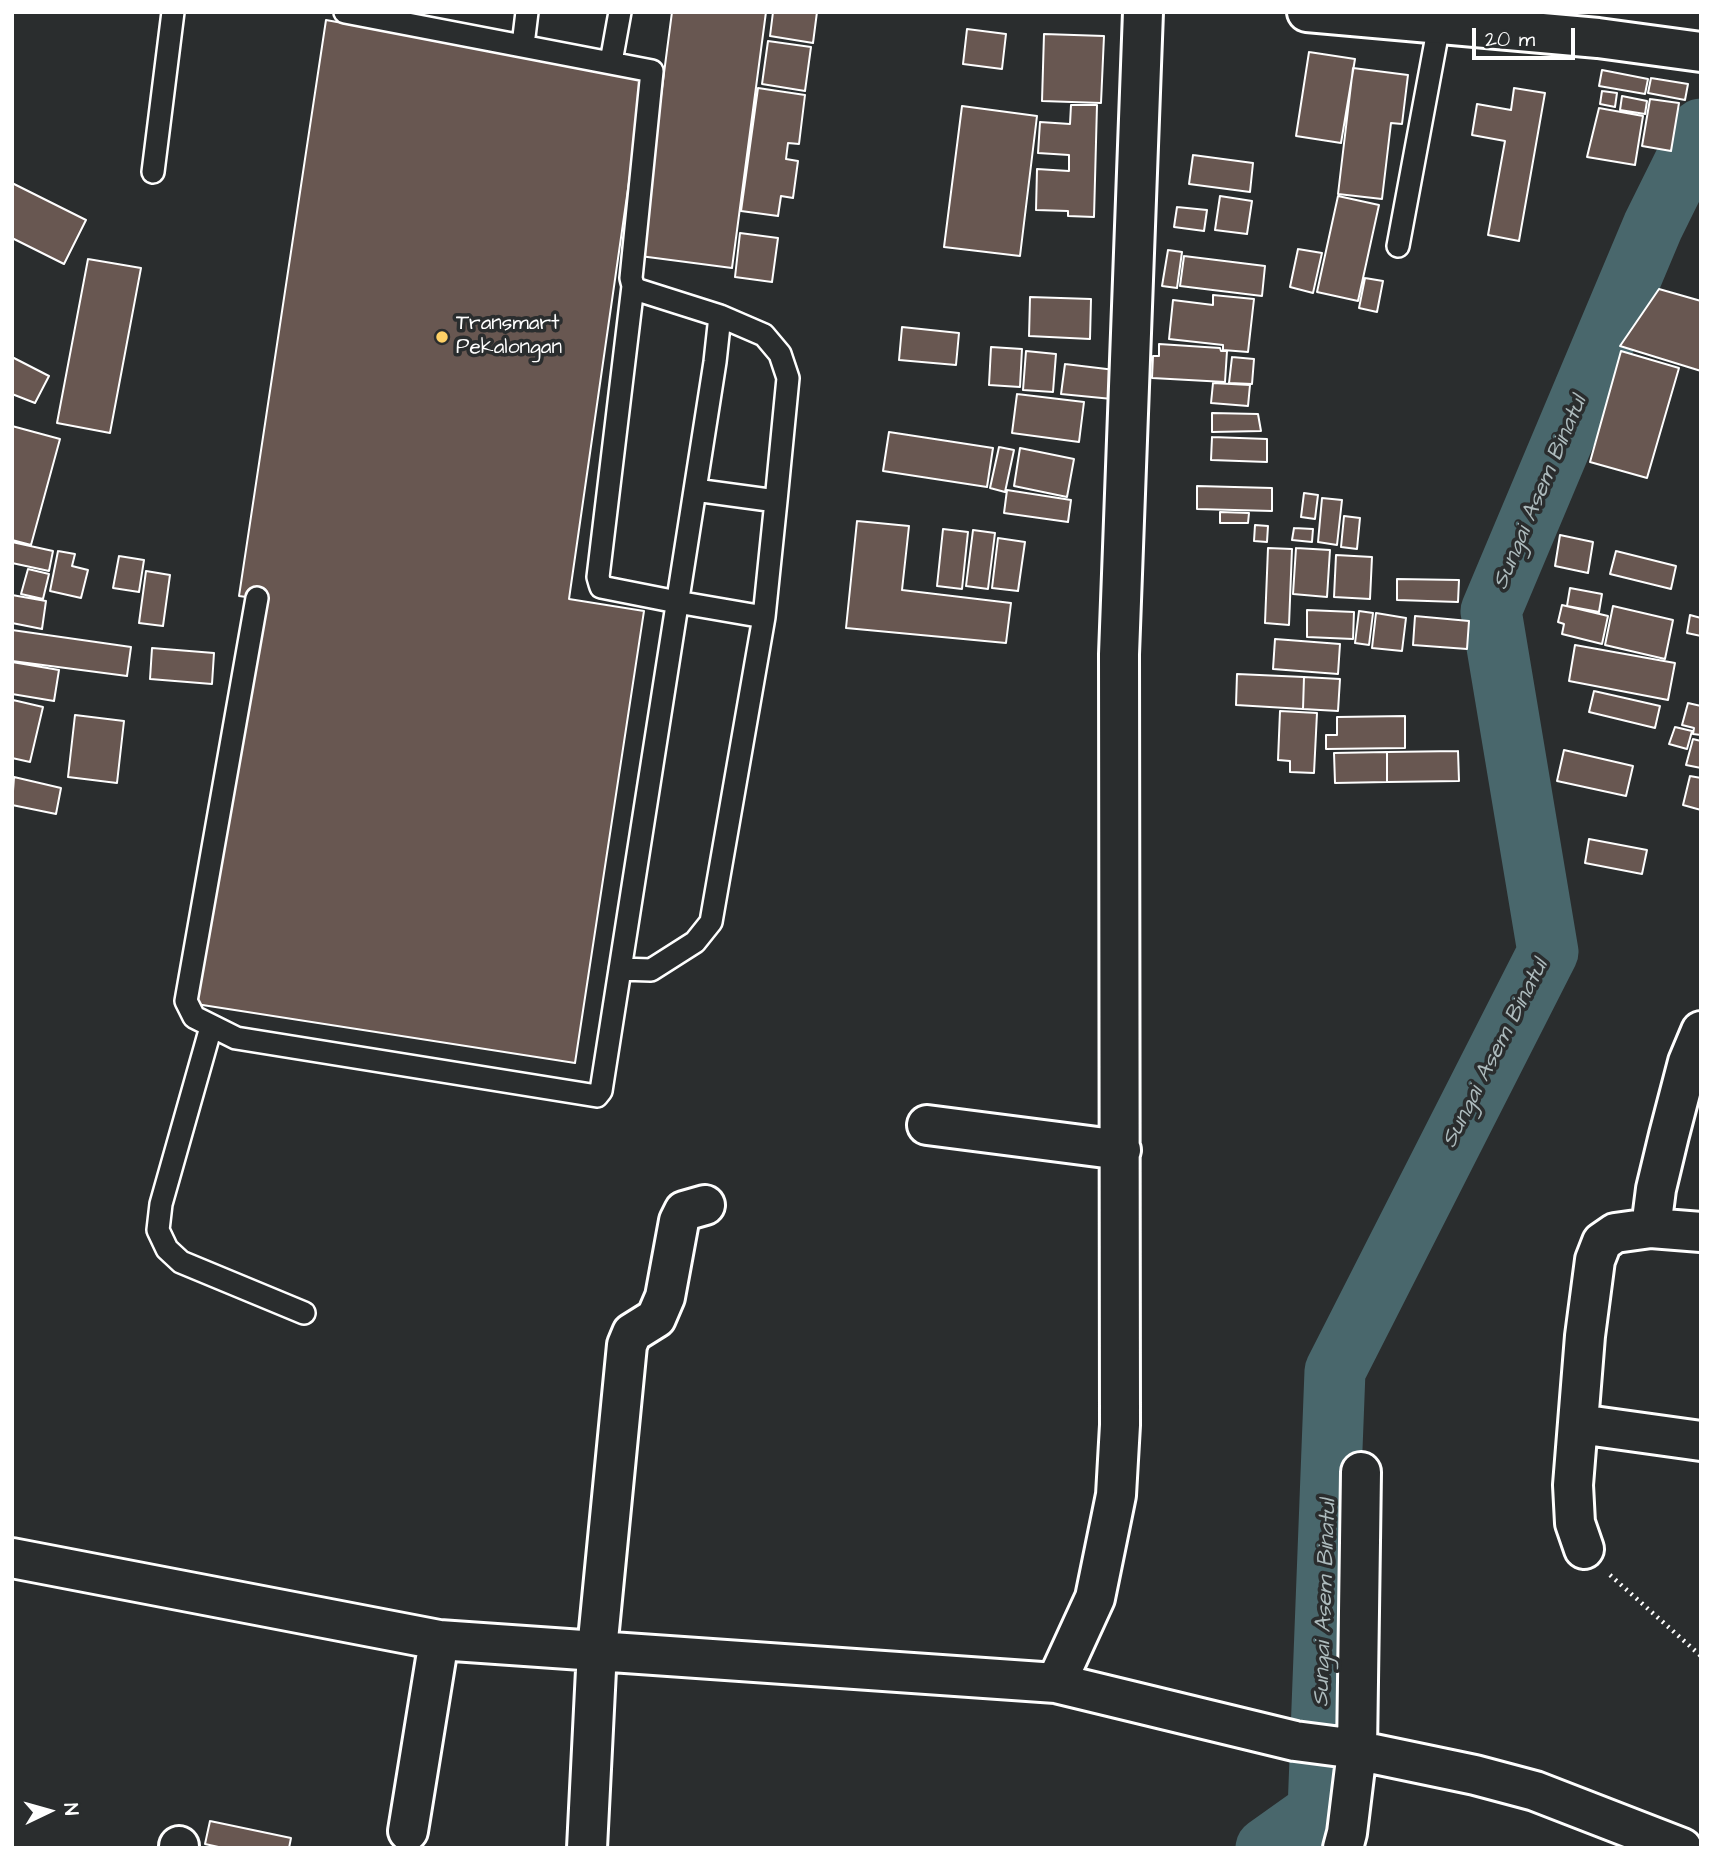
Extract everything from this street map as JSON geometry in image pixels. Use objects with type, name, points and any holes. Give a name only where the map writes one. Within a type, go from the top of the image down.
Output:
[{"type":"street","points":[[1056,1683],[1095,1598],[1116,1495],[1120,1425],[1119,654],[1143,12]]},
{"type":"street","points":[[1307,12],[1439,25],[1601,25],[1701,52]]},
{"type":"street","points":[[1651,1228],[1656,1189],[1669,1135],[1688,1062],[1701,1031]]},
{"type":"street","points":[[927,1125],[1121,1150]]},
{"type":"street","points":[[587,1848],[597,1650],[627,1345],[632,1333],[656,1318],[665,1297],[679,1222],[684,1211],[705,1205]]},
{"type":"street","points":[[1584,1549],[1575,1523],[1573,1485],[1585,1336],[1595,1260],[1602,1242],[1607,1237],[1629,1230],[1651,1228],[1701,1232]]},
{"type":"street","points":[[1578,1424],[1701,1441]]},
{"type":"street","points":[[1343,1848],[1348,1833],[1361,1472]]},
{"type":"street","points":[[12,1558],[439,1640],[1056,1683],[1295,1741],[1349,1749],[1475,1775],[1535,1791],[1682,1848]]},
{"type":"street","points":[[408,1831],[439,1640]]},
{"type":"lane","points":[[153,172],[173,12]]},
{"type":"lane","points":[[523,45],[527,12]]},
{"type":"lane","points":[[611,62],[620,12]]},
{"type":"lane","points":[[338,15],[395,17],[653,72],[631,278],[633,286],[599,582],[601,587],[764,617]]},
{"type":"lane","points":[[1398,246],[1439,25]]},
{"type":"lane","points":[[620,969],[650,970],[695,942],[711,922],[764,617],[788,378],[780,354],[764,335],[720,316],[645,293],[633,286]]},
{"type":"lane","points":[[257,598],[186,1001],[194,1017],[236,1038],[597,1096],[601,1091],[720,316]]},
{"type":"lane","points":[[695,490],[776,501]]},
{"type":"lane","points":[[211,1027],[162,1204],[158,1230],[167,1248],[181,1262],[304,1313]]},
{"type":"path","points":[[1584,1549],[1601,1568],[1701,1657]]},
{"type":"building","points":[[672,12],[766,12],[732,268],[640,256]]},
{"type":"building","points":[[773,12],[817,12],[813,43],[770,36]]},
{"type":"building","name":"Transmart Pekalongan","points":[[326,20],[644,78],[569,599],[644,611],[575,1063],[196,1004],[261,599],[239,596]]},
{"type":"building","points":[[967,29],[1006,34],[1002,69],[963,64]]},
{"type":"building","points":[[1044,34],[1104,36],[1101,103],[1042,101]]},
{"type":"building","points":[[768,41],[811,47],[805,91],[762,84]]},
{"type":"building","points":[[1309,52],[1355,59],[1341,143],[1296,136]]},
{"type":"building","points":[[1353,68],[1408,75],[1402,124],[1391,123],[1382,199],[1338,194]]},
{"type":"building","points":[[1602,70],[1648,79],[1645,94],[1599,86]]},
{"type":"building","points":[[1651,78],[1688,84],[1685,100],[1648,93]]},
{"type":"building","points":[[758,88],[805,95],[799,144],[788,143],[786,159],[798,161],[793,198],[781,196],[778,216],[741,211]]},
{"type":"building","points":[[1514,88],[1545,93],[1519,241],[1488,235],[1505,141],[1472,135],[1477,104],[1511,110]]},
{"type":"building","points":[[1602,91],[1617,93],[1615,107],[1600,104]]},
{"type":"building","points":[[1622,96],[1647,101],[1645,114],[1620,110]]},
{"type":"building","points":[[1650,99],[1679,103],[1671,151],[1642,146]]},
{"type":"building","points":[[1071,105],[1097,105],[1094,217],[1068,216],[1068,211],[1036,210],[1037,169],[1069,171],[1069,155],[1038,153],[1040,122],[1070,124]]},
{"type":"building","points":[[962,106],[1037,116],[1020,256],[944,247]]},
{"type":"building","points":[[1599,108],[1643,116],[1635,165],[1587,157]]},
{"type":"building","points":[[1193,155],[1253,163],[1250,192],[1189,184]]},
{"type":"building","points":[[12,183],[86,220],[64,264],[12,238]]},
{"type":"building","points":[[1220,196],[1252,201],[1247,234],[1215,230]]},
{"type":"building","points":[[1338,196],[1379,205],[1358,301],[1317,292]]},
{"type":"building","points":[[1177,207],[1207,210],[1204,231],[1174,227]]},
{"type":"building","points":[[740,233],[778,238],[772,282],[735,277]]},
{"type":"building","points":[[1298,249],[1322,253],[1313,293],[1290,287]]},
{"type":"building","points":[[1168,250],[1182,252],[1177,288],[1162,286]]},
{"type":"building","points":[[1184,256],[1265,266],[1262,296],[1180,286]]},
{"type":"building","points":[[88,259],[141,268],[110,433],[57,423]]},
{"type":"building","points":[[1365,278],[1383,281],[1377,312],[1359,308]]},
{"type":"building","points":[[1659,289],[1701,301],[1701,371],[1620,346]]},
{"type":"building","points":[[1213,295],[1254,299],[1248,352],[1223,350],[1223,345],[1169,339],[1173,300],[1213,305]]},
{"type":"building","points":[[1030,297],[1091,299],[1090,339],[1029,336]]},
{"type":"building","points":[[902,327],[959,333],[956,365],[899,360]]},
{"type":"building","points":[[1159,344],[1220,348],[1221,351],[1227,351],[1225,382],[1152,378],[1153,356],[1159,356]]},
{"type":"building","points":[[991,347],[1022,349],[1020,387],[989,385]]},
{"type":"building","points":[[1026,351],[1056,354],[1053,392],[1023,390]]},
{"type":"building","points":[[1621,351],[1679,368],[1647,478],[1590,462]]},
{"type":"building","points":[[12,357],[49,376],[35,403],[12,394]]},
{"type":"building","points":[[1232,357],[1254,359],[1252,384],[1229,383]]},
{"type":"building","points":[[1065,364],[1115,370],[1112,399],[1061,394]]},
{"type":"building","points":[[1213,383],[1250,385],[1248,406],[1211,403]]},
{"type":"building","points":[[1017,394],[1084,402],[1079,442],[1012,433]]},
{"type":"building","points":[[1212,413],[1258,414],[1261,431],[1212,432]]},
{"type":"building","points":[[12,426],[60,439],[31,545],[12,540]]},
{"type":"building","points":[[889,432],[993,448],[987,487],[883,471]]},
{"type":"building","points":[[1212,437],[1267,439],[1267,462],[1211,460]]},
{"type":"building","points":[[999,447],[1014,450],[1005,492],[990,488]]},
{"type":"building","points":[[1020,448],[1074,459],[1067,497],[1014,486]]},
{"type":"building","points":[[1197,486],[1272,488],[1272,511],[1197,509]]},
{"type":"building","points":[[1007,490],[1071,500],[1068,522],[1004,513]]},
{"type":"building","points":[[1304,493],[1318,495],[1315,519],[1301,517]]},
{"type":"building","points":[[1322,498],[1342,500],[1337,545],[1318,542]]},
{"type":"building","points":[[1220,512],[1249,513],[1248,523],[1220,523]]},
{"type":"building","points":[[1344,516],[1360,518],[1357,549],[1341,547]]},
{"type":"building","points":[[857,521],[909,526],[902,590],[1011,603],[1006,643],[846,628]]},
{"type":"building","points":[[1255,525],[1268,526],[1267,542],[1254,541]]},
{"type":"building","points":[[1294,528],[1313,529],[1312,542],[1292,540]]},
{"type":"building","points":[[943,529],[968,532],[962,589],[937,586]]},
{"type":"building","points":[[973,530],[995,533],[988,589],[966,586]]},
{"type":"building","points":[[1560,535],[1593,542],[1588,573],[1555,566]]},
{"type":"building","points":[[998,538],[1025,542],[1018,591],[992,588]]},
{"type":"building","points":[[12,542],[53,551],[49,571],[12,563]]},
{"type":"building","points":[[1268,548],[1292,549],[1289,625],[1265,623]]},
{"type":"building","points":[[1296,548],[1330,550],[1327,597],[1293,594]]},
{"type":"building","points":[[58,551],[75,554],[72,566],[88,570],[81,598],[50,591]]},
{"type":"building","points":[[1616,551],[1676,566],[1671,589],[1610,574]]},
{"type":"building","points":[[1336,555],[1372,557],[1370,599],[1334,597]]},
{"type":"building","points":[[119,556],[144,560],[139,592],[113,588]]},
{"type":"building","points":[[28,569],[49,574],[43,599],[21,594]]},
{"type":"building","points":[[146,571],[170,575],[163,626],[139,623]]},
{"type":"building","points":[[1397,579],[1459,580],[1458,602],[1397,600]]},
{"type":"building","points":[[1570,588],[1602,594],[1599,612],[1567,606]]},
{"type":"building","points":[[12,595],[46,601],[42,629],[12,623]]},
{"type":"building","points":[[1562,605],[1608,616],[1602,644],[1562,634],[1564,624],[1558,622]]},
{"type":"building","points":[[1613,606],[1673,620],[1665,659],[1605,645]]},
{"type":"building","points":[[1307,610],[1354,612],[1353,639],[1307,637]]},
{"type":"building","points":[[1359,611],[1373,613],[1369,645],[1355,643]]},
{"type":"building","points":[[1376,613],[1406,618],[1402,651],[1372,648]]},
{"type":"building","points":[[1690,615],[1701,618],[1701,636],[1687,633]]},
{"type":"building","points":[[1415,616],[1469,621],[1467,649],[1413,645]]},
{"type":"building","points":[[12,630],[131,647],[127,676],[12,661]]},
{"type":"building","points":[[1275,639],[1340,644],[1338,674],[1273,669]]},
{"type":"building","points":[[1575,645],[1675,663],[1668,700],[1569,681]]},
{"type":"building","points":[[152,648],[214,653],[212,684],[150,679]]},
{"type":"building","points":[[12,662],[59,670],[54,701],[12,694]]},
{"type":"building","points":[[1237,674],[1304,677],[1303,709],[1236,705]]},
{"type":"building","points":[[1304,677],[1340,679],[1338,711],[1303,709]]},
{"type":"building","points":[[1594,691],[1660,706],[1655,728],[1589,712]]},
{"type":"building","points":[[13,700],[43,707],[30,762],[12,758]]},
{"type":"building","points":[[1688,703],[1701,706],[1701,735],[1693,734],[1694,728],[1682,725]]},
{"type":"building","points":[[1280,711],[1317,713],[1314,773],[1290,772],[1290,761],[1278,760]]},
{"type":"building","points":[[75,715],[124,721],[117,783],[68,777]]},
{"type":"building","points":[[1405,716],[1405,748],[1326,749],[1326,735],[1337,735],[1337,717]]},
{"type":"building","points":[[1675,727],[1692,731],[1687,749],[1669,744]]},
{"type":"building","points":[[1693,739],[1701,741],[1701,768],[1686,765]]},
{"type":"building","points":[[1564,750],[1633,766],[1626,796],[1557,781]]},
{"type":"building","points":[[1458,751],[1459,781],[1387,782],[1387,752]]},
{"type":"building","points":[[1387,752],[1387,782],[1335,783],[1334,753]]},
{"type":"building","points":[[1690,776],[1701,778],[1701,810],[1683,805]]},
{"type":"building","points":[[14,777],[61,788],[56,814],[12,805]]},
{"type":"building","points":[[1589,839],[1647,850],[1642,874],[1585,863]]},
{"type":"building","points":[[210,1821],[291,1838],[289,1848],[223,1848],[205,1844]]},
{"type":"waterway","name":"Sungai Asem Binatul","points":[[1266,1848],[1318,1811],[1335,1371],[1548,952],[1491,611],[1653,226],[1701,129]]},
{"type":"place","name":"Transmart Pekalongan","points":[[442,337]]}]
